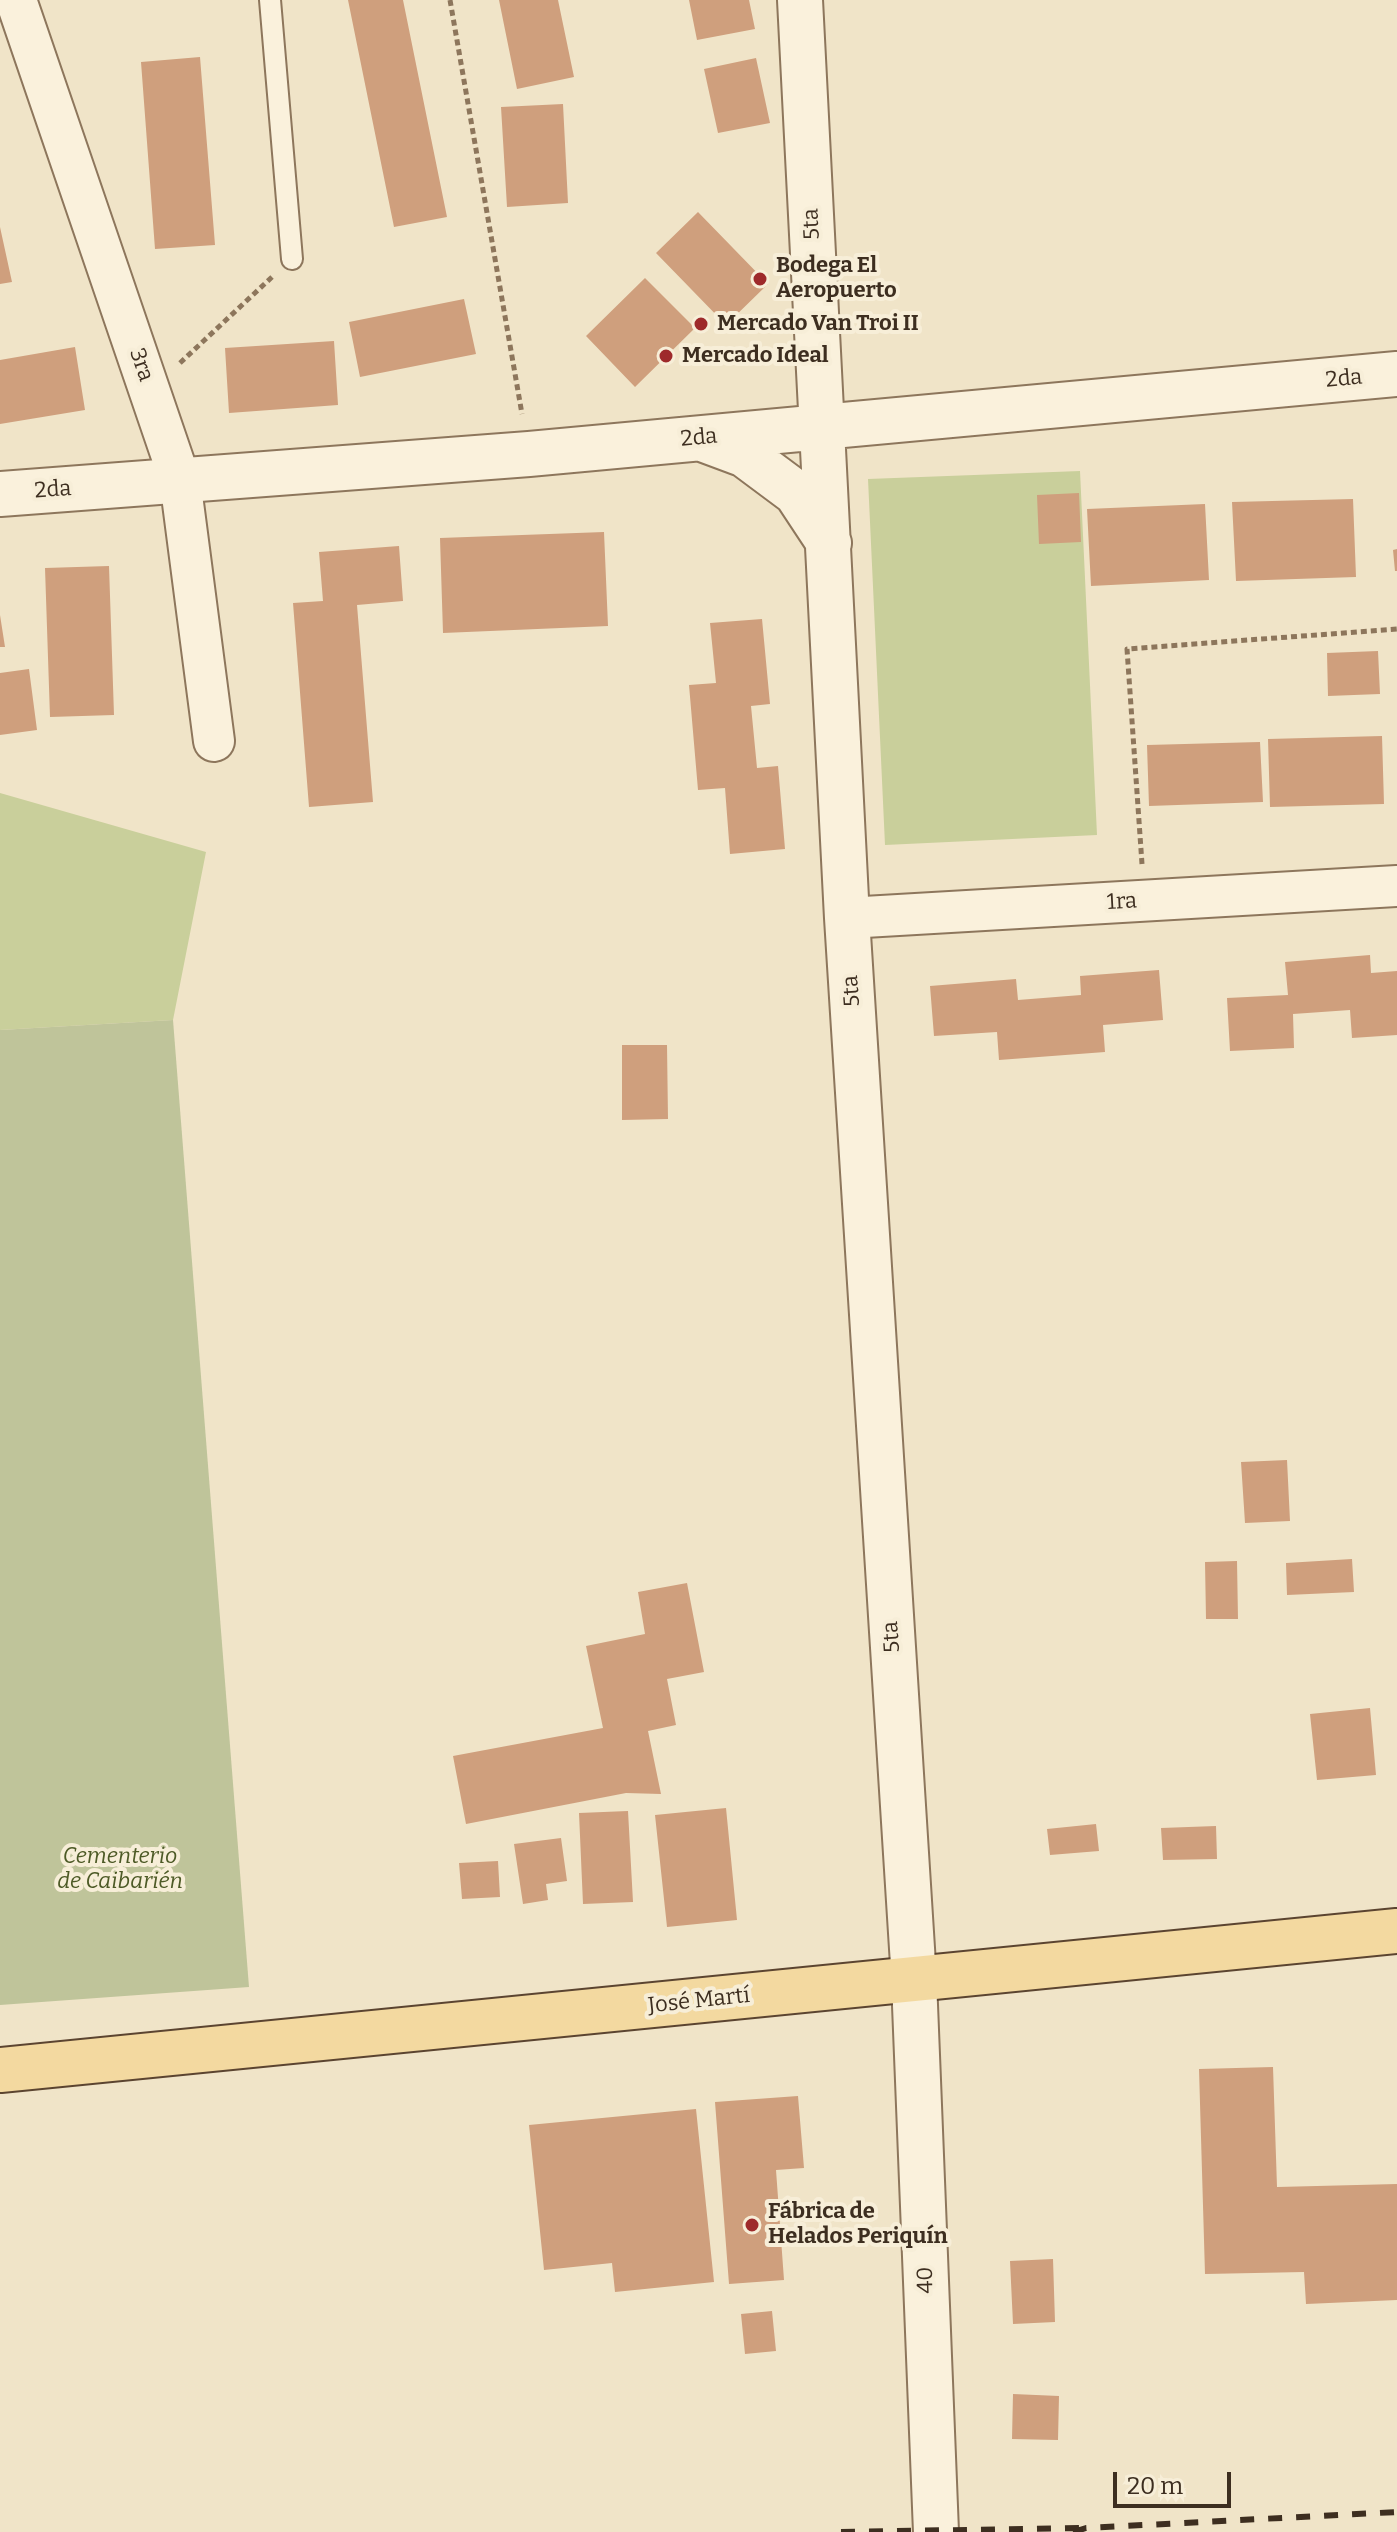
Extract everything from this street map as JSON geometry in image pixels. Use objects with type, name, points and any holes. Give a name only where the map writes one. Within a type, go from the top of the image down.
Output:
[{"type":"main road","name":"José Martí","points":[[0,2070],[1397,1931]]},
{"type":"street","name":"3ra","points":[[16,0],[180,480],[214,741]]},
{"type":"street","name":"5ta","points":[[800,0],[847,918],[914,1980]]},
{"type":"street","name":"2da","points":[[0,494],[529,454],[1397,374]]},
{"type":"street","points":[[700,438],[745,455],[796,493],[829,543]]},
{"type":"street","name":"1ra","points":[[847,918],[1397,886]]},
{"type":"street","name":"40","points":[[914,1980],[936,2532]]},
{"type":"lane","points":[[270,0],[292,259]]},
{"type":"path","points":[[450,0],[529,454]]},
{"type":"path","points":[[150,392],[292,259]]},
{"type":"path","points":[[1144,901],[1127,649],[1397,629]]},
{"type":"green space","points":[[1080,471],[1097,835],[885,845],[868,479]]},
{"type":"green space","points":[[0,793],[206,852],[173,1020],[0,1030]]},
{"type":"green space","name":"Cementerio de Caibarién","points":[[173,1020],[249,1987],[0,2005],[0,1030]]},
{"type":"building","points":[[348,0],[403,0],[447,217],[394,227]]},
{"type":"building","points":[[499,0],[558,0],[574,77],[517,89]]},
{"type":"building","points":[[689,0],[749,0],[755,29],[697,40]]},
{"type":"building","points":[[200,57],[215,245],[155,249],[141,62]]},
{"type":"building","points":[[756,58],[770,123],[718,133],[704,69]]},
{"type":"building","points":[[563,104],[568,203],[507,207],[501,107]]},
{"type":"building","points":[[698,212],[768,284],[726,325],[656,253]]},
{"type":"building","points":[[0,227],[12,282],[0,284]]},
{"type":"building","points":[[645,278],[695,328],[635,387],[586,336]]},
{"type":"building","points":[[464,299],[476,354],[360,377],[349,322]]},
{"type":"building","points":[[334,341],[338,405],[229,413],[225,348]]},
{"type":"building","points":[[75,347],[85,410],[0,424],[0,360]]},
{"type":"building","points":[[1079,493],[1081,542],[1039,544],[1037,495]]},
{"type":"building","points":[[1353,499],[1356,577],[1236,581],[1232,502]]},
{"type":"building","points":[[1205,504],[1209,580],[1091,586],[1087,509]]},
{"type":"building","points":[[604,532],[608,626],[443,633],[440,538]]},
{"type":"building","points":[[399,546],[403,601],[357,605],[373,802],[309,807],[293,603],[323,601],[319,552]]},
{"type":"building","points":[[1397,549],[1397,571],[1395,571],[1393,550]]},
{"type":"building","points":[[109,566],[114,715],[50,717],[45,568]]},
{"type":"building","points":[[0,615],[5,647],[0,647]]},
{"type":"building","points":[[762,619],[770,704],[751,706],[757,768],[778,766],[785,849],[730,854],[725,788],[698,790],[689,685],[716,683],[710,623]]},
{"type":"building","points":[[1378,651],[1380,694],[1328,696],[1327,653]]},
{"type":"building","points":[[29,669],[37,730],[0,735],[0,673]]},
{"type":"building","points":[[1382,736],[1384,804],[1270,807],[1268,739]]},
{"type":"building","points":[[1260,742],[1263,802],[1149,806],[1147,745]]},
{"type":"building","points":[[1370,955],[1371,973],[1397,971],[1397,1035],[1352,1038],[1350,1010],[1293,1014],[1294,1048],[1230,1051],[1227,998],[1288,995],[1285,962]]},
{"type":"building","points":[[1159,970],[1163,1020],[1103,1025],[1105,1052],[999,1060],[997,1032],[934,1036],[930,986],[1016,979],[1018,1000],[1081,995],[1080,976]]},
{"type":"building","points":[[622,1045],[667,1045],[668,1119],[622,1120]]},
{"type":"building","points":[[1287,1460],[1290,1521],[1245,1523],[1241,1462]]},
{"type":"building","points":[[1352,1559],[1354,1592],[1287,1595],[1286,1563]]},
{"type":"building","points":[[1237,1561],[1238,1619],[1206,1619],[1205,1562]]},
{"type":"building","points":[[687,1583],[704,1672],[667,1679],[676,1725],[648,1731],[661,1794],[626,1793],[466,1824],[453,1756],[603,1728],[586,1646],[645,1634],[638,1592]]},
{"type":"building","points":[[1370,1708],[1376,1775],[1317,1780],[1310,1714]]},
{"type":"building","points":[[726,1808],[737,1920],[667,1927],[655,1815]]},
{"type":"building","points":[[628,1811],[633,1902],[583,1904],[579,1813]]},
{"type":"building","points":[[1096,1824],[1099,1851],[1050,1855],[1047,1829]]},
{"type":"building","points":[[1216,1826],[1217,1859],[1163,1860],[1161,1828]]},
{"type":"building","points":[[561,1838],[567,1881],[546,1884],[548,1900],[523,1904],[514,1844]]},
{"type":"building","points":[[498,1861],[500,1897],[462,1899],[459,1863]]},
{"type":"building","points":[[1273,2067],[1277,2187],[1397,2184],[1397,2300],[1306,2304],[1304,2272],[1205,2274],[1199,2069]]},
{"type":"building","name":"Fábrica de Helados Periquín","points":[[798,2096],[804,2168],[776,2170],[784,2280],[729,2284],[715,2102]]},
{"type":"building","points":[[696,2109],[714,2282],[615,2292],[612,2263],[544,2270],[529,2125]]},
{"type":"building","points":[[1053,2259],[1055,2322],[1013,2324],[1010,2261]]},
{"type":"building","points":[[772,2311],[776,2351],[745,2354],[741,2314]]},
{"type":"building","points":[[1013,2394],[1059,2396],[1058,2440],[1012,2439]]},
{"type":"railway","points":[[1073,2532],[1086,2528],[1397,2512]]},
{"type":"railway","points":[[841,2532],[1082,2528]]},
{"type":"place","name":"Bodega El Aeropuerto","points":[[760,279]]},
{"type":"place","name":"Mercado Van Troi II","points":[[701,324]]},
{"type":"place","name":"Mercado Ideal","points":[[666,356]]},
{"type":"place","name":"Fábrica de Helados Periquín","points":[[752,2225]]}]
